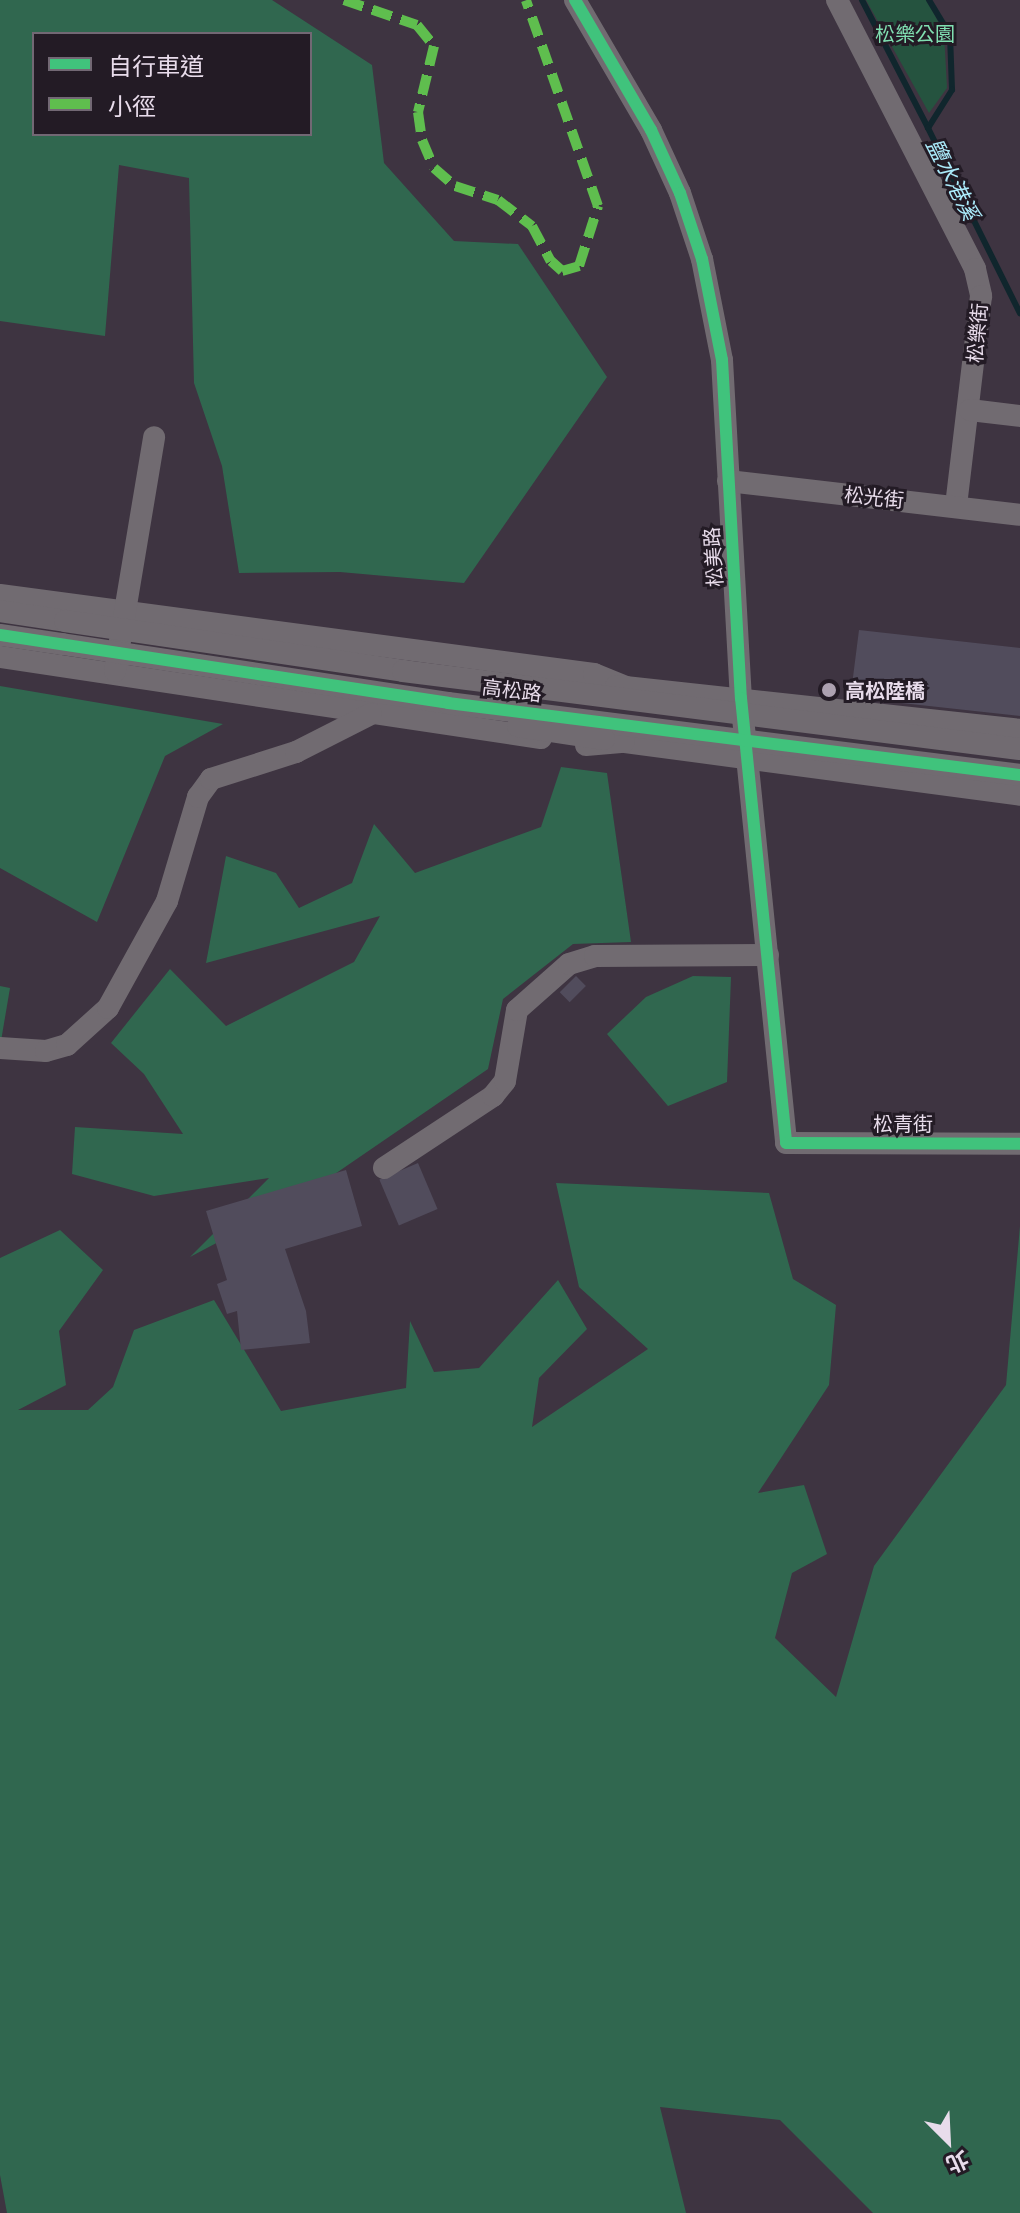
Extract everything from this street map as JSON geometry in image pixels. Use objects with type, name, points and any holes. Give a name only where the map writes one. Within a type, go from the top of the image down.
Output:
[{"type":"street","name":"松美路","points":[[575,0],[651,130],[702,259],[722,360],[741,698],[750,762],[786,1143]]},
{"type":"street","name":"松樂街","points":[[837,0],[975,269],[981,296],[970,410],[956,506]]},
{"type":"street","points":[[970,410],[1020,416]]},
{"type":"street","points":[[115,676],[154,437]]},
{"type":"street","name":"松光街","points":[[728,481],[1020,515]]},
{"type":"street","name":"高松路","points":[[0,595],[594,674],[618,686],[1020,730]]},
{"type":"street","name":"高松路","points":[[0,611],[64,633],[448,703],[1020,775]]},
{"type":"street","points":[[64,633],[103,620],[618,686]]},
{"type":"street","points":[[64,633],[97,661],[750,762],[1020,795]]},
{"type":"street","name":"高松路","points":[[0,635],[64,633],[403,671],[1020,749]]},
{"type":"street","points":[[0,657],[587,745],[614,741]]},
{"type":"street","points":[[0,1048],[46,1051],[67,1045],[108,1008],[167,901],[198,797],[211,779],[296,752],[371,714]]},
{"type":"street","points":[[384,1168],[493,1096],[505,1081],[517,1010],[569,964],[595,956],[768,955]]},
{"type":"street","name":"松青街","points":[[786,1143],[1020,1144]]},
{"type":"green space","points":[[0,0],[272,0],[372,65],[384,163],[454,241],[518,244],[607,377],[464,583],[340,572],[239,573],[222,466],[194,383],[189,178],[119,165],[105,336],[0,321]]},
{"type":"green space","name":"松樂公園","points":[[866,0],[927,0],[944,33],[947,88],[929,113]]},
{"type":"green space","points":[[0,686],[223,724],[165,756],[97,922],[0,868]]},
{"type":"green space","points":[[561,767],[607,773],[631,942],[573,944],[503,999],[488,1069],[294,1202],[190,1257],[269,1178],[154,1196],[72,1174],[75,1127],[183,1134],[144,1074],[111,1043],[170,969],[226,1026],[354,962],[380,916],[206,963],[226,856],[276,873],[299,908],[352,883],[374,824],[415,873],[541,827]]},
{"type":"green space","points":[[693,976],[731,977],[727,1082],[668,1106],[607,1034],[646,997]]},
{"type":"green space","points":[[0,986],[10,988],[0,1047]]},
{"type":"green space","points":[[556,1183],[769,1193],[793,1279],[836,1305],[829,1385],[758,1493],[804,1485],[827,1554],[792,1573],[775,1638],[836,1697],[874,1566],[1006,1385],[1020,1226],[1020,2213],[873,2213],[780,2120],[660,2107],[686,2213],[7,2213],[0,2175],[0,1258],[60,1230],[103,1270],[59,1331],[66,1385],[18,1410],[88,1410],[113,1387],[134,1330],[214,1300],[281,1411],[406,1388],[410,1321],[434,1372],[479,1368],[558,1280],[587,1329],[539,1378],[532,1427],[648,1349],[579,1287]]},
{"type":"building","points":[[859,630],[1020,648],[1020,716],[865,699],[866,686],[852,685]]},
{"type":"building","points":[[576,976],[586,986],[570,1002],[560,992]]},
{"type":"building","points":[[418,1163],[438,1209],[399,1225],[379,1179]]},
{"type":"building","points":[[346,1170],[362,1226],[285,1249],[306,1311],[310,1343],[241,1350],[237,1311],[227,1314],[217,1284],[227,1280],[206,1211]]},
{"type":"waterway","points":[[862,0],[928,128]]},
{"type":"waterway","name":"鹽水港溪","points":[[929,0],[950,35],[952,90],[928,128],[1020,313]]},
{"type":"marked path","points":[[344,0],[417,25],[434,46],[418,112],[422,140],[434,168],[455,186],[498,200],[532,226],[551,261],[562,271],[579,266],[598,206],[526,0]]},
{"type":"cycle path","points":[[575,0],[651,130],[680,193],[702,259],[722,360],[741,698],[786,1143],[1020,1144]]},
{"type":"cycle path","points":[[0,635],[448,703],[1020,775]]},
{"type":"place","name":"高松陸橋","points":[[829,690]]}]
